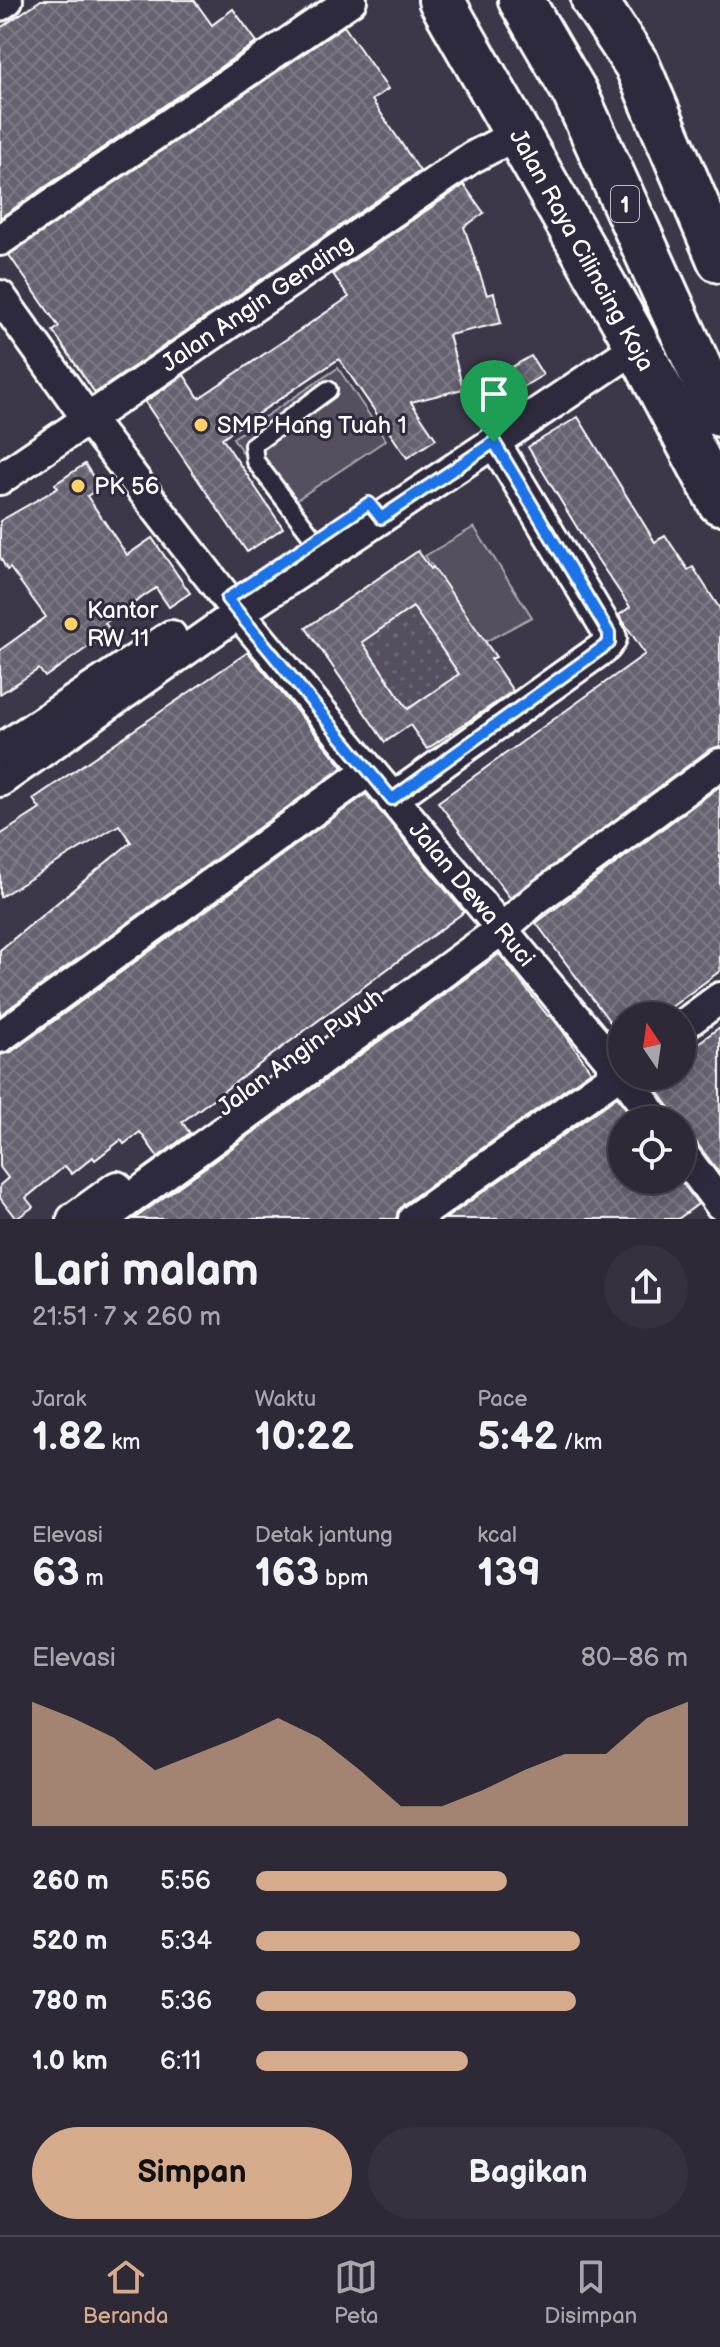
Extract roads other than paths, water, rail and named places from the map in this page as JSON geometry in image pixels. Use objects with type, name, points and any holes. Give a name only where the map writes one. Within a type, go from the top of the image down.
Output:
[{"type":"highway","name":"Jalan Raya Cilincing Koja","points":[[441,0],[634,339],[720,502]]},
{"type":"highway","name":"1","points":[[521,0],[575,93],[720,414]]},
{"type":"highway","points":[[594,0],[637,65],[720,260]]},
{"type":"highway","points":[[619,0],[650,46],[720,188]]},
{"type":"street","points":[[0,5],[7,0]]},
{"type":"street","points":[[0,240],[351,0]]},
{"type":"street","name":"Jalan Angin Gending","points":[[0,479],[471,158],[517,134]]},
{"type":"street","name":"Jalan Dewa Ruci","points":[[0,296],[87,418],[234,606],[608,1056]]},
{"type":"street","points":[[0,781],[234,606],[315,540],[375,510],[494,442],[634,339]]},
{"type":"street","points":[[0,750],[234,606],[375,510],[484,425],[634,339]]},
{"type":"street","points":[[392,799],[609,643],[609,633],[494,442]]},
{"type":"street","name":"Jalan Angin Puyuh","points":[[73,1219],[285,1075],[495,921],[535,900],[720,764]]},
{"type":"street","points":[[0,1037],[369,770]]},
{"type":"street","points":[[696,1016],[720,998]]},
{"type":"street","name":"Jalan Angin Puyuh","points":[[103,1219],[285,1075]]},
{"type":"street","points":[[414,1219],[608,1083]]},
{"type":"street","points":[[696,1172],[720,1204]]},
{"type":"street","points":[[710,1219],[720,1212]]},
{"type":"lane","points":[[315,540],[255,461],[253,445],[328,390]]},
{"type":"place","name":"SMP Hang Tuah 1","points":[[201,425]]},
{"type":"place","name":"PK 56","points":[[78,486]]},
{"type":"place","name":"Kantor RW 11","points":[[71,624]]}]
